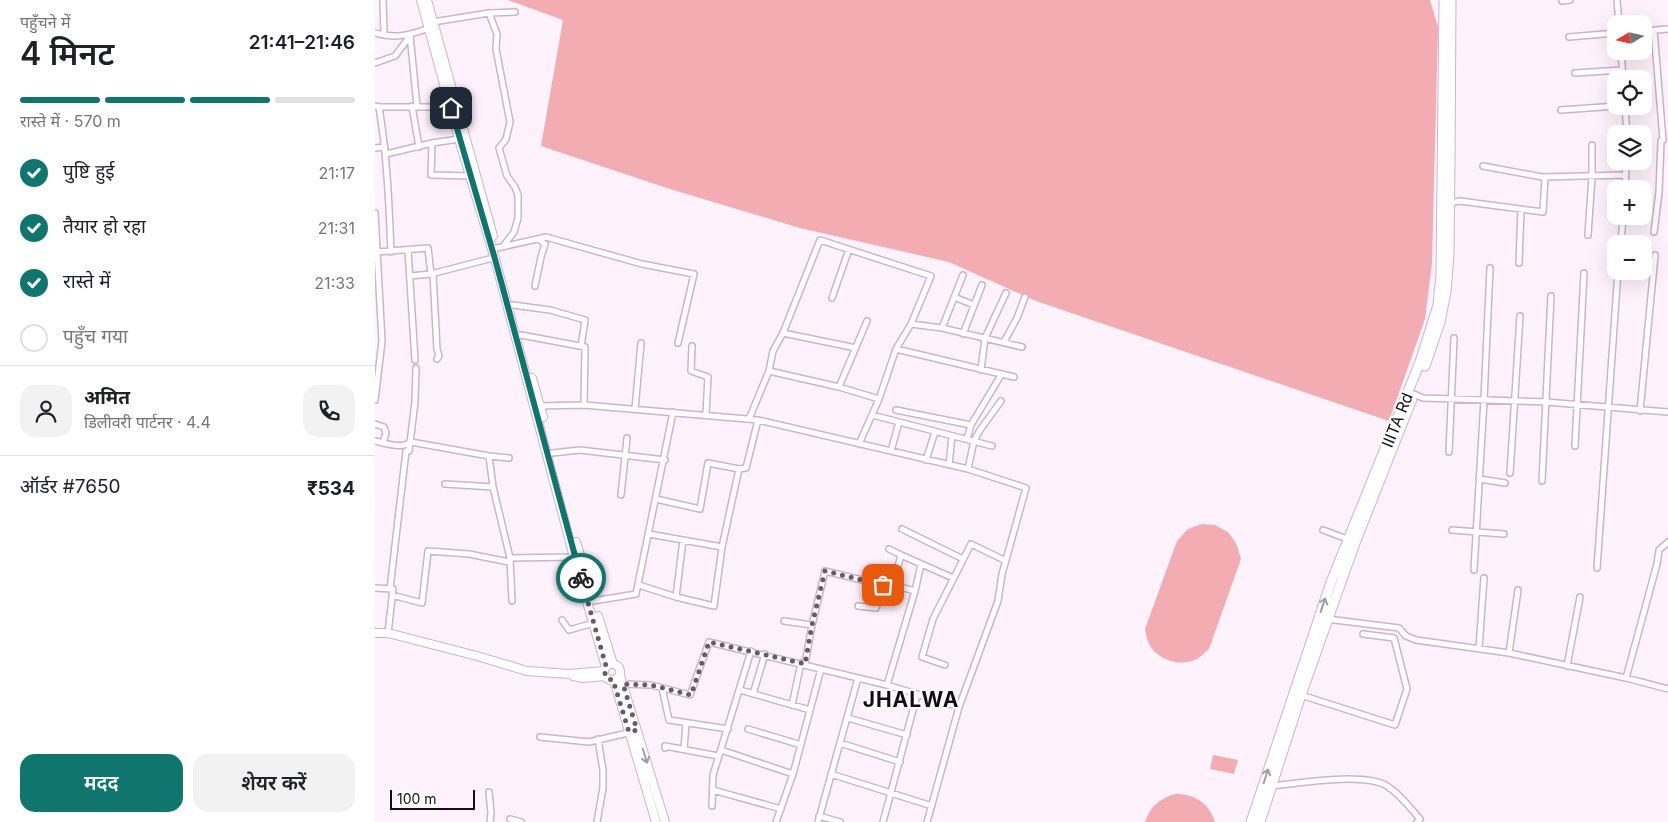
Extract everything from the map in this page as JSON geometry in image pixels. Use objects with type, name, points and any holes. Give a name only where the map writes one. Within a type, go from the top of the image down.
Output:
[{"type":"main road","points":[[421,0],[431,25],[500,247],[574,557],[610,680],[617,678]]},
{"type":"main road","points":[[427,0],[431,25],[459,139],[552,453],[593,601],[607,669]]},
{"type":"main road","name":"IIITA Rd","points":[[1260,822],[1352,541],[1420,362],[1438,304],[1441,274],[1444,0]]},
{"type":"main road","name":"IIITA Rd","points":[[1251,822],[1331,582],[1352,541],[1414,394],[1444,308],[1449,255],[1451,0]]},
{"type":"main road","points":[[375,633],[388,633],[527,671],[569,674],[583,678],[607,669],[619,667],[617,678],[656,822]]},
{"type":"main road","points":[[617,678],[623,684],[633,732],[664,820]]},
{"type":"street","points":[[383,0],[384,35]]},
{"type":"street","points":[[1562,1],[1570,0]]},
{"type":"street","points":[[1617,0],[1618,15]]},
{"type":"street","points":[[375,33],[397,37],[410,35],[431,25],[489,13],[515,12]]},
{"type":"street","points":[[489,13],[497,34],[496,50],[510,122],[506,139],[499,148],[507,176],[518,195],[518,218],[514,232],[500,247]]},
{"type":"street","points":[[1654,232],[1659,192],[1662,140],[1654,30],[1668,29]]},
{"type":"street","points":[[1569,37],[1607,34]]},
{"type":"street","points":[[375,63],[395,56],[410,35]]},
{"type":"street","points":[[410,35],[414,106],[419,146]]},
{"type":"street","points":[[1621,60],[1622,70]]},
{"type":"street","points":[[1575,73],[1607,71]]},
{"type":"street","points":[[391,252],[386,150],[377,106],[451,108]]},
{"type":"street","points":[[1561,110],[1607,107]]},
{"type":"street","points":[[375,148],[386,150],[459,139]]},
{"type":"street","points":[[432,143],[431,175],[456,174],[470,176]]},
{"type":"street","points":[[1587,235],[1592,176],[1592,145]]},
{"type":"street","points":[[1483,166],[1545,177],[1626,175]]},
{"type":"street","points":[[1626,170],[1626,180]]},
{"type":"street","points":[[1450,203],[1460,200],[1543,212],[1545,177]]},
{"type":"street","points":[[1519,263],[1521,209]]},
{"type":"street","points":[[375,213],[377,283],[382,341],[375,400]]},
{"type":"street","points":[[500,247],[546,237],[642,264],[694,274],[678,343]]},
{"type":"street","points":[[535,286],[545,244],[538,239]]},
{"type":"street","points":[[749,419],[769,371],[773,351],[783,333],[820,240],[931,276],[911,324],[896,349],[879,399],[859,444]]},
{"type":"street","points":[[377,252],[428,248],[431,274],[433,274],[439,356],[437,358]]},
{"type":"street","points":[[831,298],[849,249]]},
{"type":"street","points":[[408,250],[415,360]]},
{"type":"street","points":[[1640,410],[1655,256]]},
{"type":"street","points":[[410,276],[431,274],[495,259]]},
{"type":"street","points":[[1474,570],[1490,268]]},
{"type":"street","points":[[1575,446],[1584,273]]},
{"type":"street","points":[[942,328],[963,275]]},
{"type":"street","points":[[1597,568],[1617,280]]},
{"type":"street","points":[[963,334],[982,285]]},
{"type":"street","points":[[981,370],[985,338],[1006,293]]},
{"type":"street","points":[[1542,482],[1551,296]]},
{"type":"street","points":[[955,297],[974,305]]},
{"type":"street","points":[[1004,342],[1017,318],[1025,297]]},
{"type":"street","points":[[513,305],[550,310],[585,320],[581,346]]},
{"type":"street","points":[[1510,473],[1520,316]]},
{"type":"street","points":[[839,387],[867,321]]},
{"type":"street","points":[[911,324],[942,328],[1021,347]]},
{"type":"street","points":[[783,333],[856,348]]},
{"type":"street","points":[[521,335],[585,347],[584,405]]},
{"type":"street","points":[[1449,452],[1454,338]]},
{"type":"street","points":[[635,409],[641,343]]},
{"type":"street","points":[[692,346],[691,371],[708,377],[706,414]]},
{"type":"street","points":[[896,349],[1014,377]]},
{"type":"street","points":[[388,633],[393,592],[390,589],[406,451],[409,451],[411,442],[416,368]]},
{"type":"street","points":[[769,371],[839,387],[879,399]]},
{"type":"street","points":[[967,439],[971,425],[1001,375]]},
{"type":"street","points":[[1414,394],[1423,398],[1546,402],[1668,412]]},
{"type":"street","points":[[968,469],[974,441],[1001,402]]},
{"type":"street","points":[[537,406],[584,405],[706,414],[757,420],[968,469],[1026,488],[1006,561],[998,601],[959,707],[927,822]]},
{"type":"street","points":[[896,410],[971,425]]},
{"type":"street","points":[[593,601],[637,594],[673,412]]},
{"type":"street","points":[[872,415],[992,446]]},
{"type":"street","points":[[656,499],[700,509],[708,464],[739,469],[746,468],[757,420]]},
{"type":"street","points":[[891,451],[899,422]]},
{"type":"street","points":[[375,424],[383,427],[386,433],[383,443]]},
{"type":"street","points":[[411,430],[419,444]]},
{"type":"street","points":[[926,460],[935,432]]},
{"type":"street","points":[[949,465],[952,436]]},
{"type":"street","points":[[621,495],[627,438]]},
{"type":"street","points":[[375,440],[401,445],[407,445],[411,442],[509,458]]},
{"type":"street","points":[[552,453],[580,450],[665,460]]},
{"type":"street","points":[[489,456],[493,487],[510,558],[512,601]]},
{"type":"street","points":[[639,585],[676,598],[714,606],[722,547],[739,469]]},
{"type":"street","points":[[1480,480],[1505,483]]},
{"type":"street","points":[[445,484],[493,487]]},
{"type":"street","points":[[902,529],[963,559]]},
{"type":"street","points":[[1323,530],[1352,541]]},
{"type":"street","points":[[1452,530],[1504,534]]},
{"type":"street","points":[[649,534],[722,547]]},
{"type":"street","points":[[676,598],[683,540]]},
{"type":"street","points":[[1626,678],[1657,564],[1659,550],[1668,542]]},
{"type":"street","points":[[945,665],[922,657],[933,619],[971,544],[1006,561]]},
{"type":"street","points":[[889,549],[953,578]]},
{"type":"street","points":[[375,588],[393,592],[423,603],[428,551],[469,554],[509,562],[510,558]]},
{"type":"street","points":[[901,555],[893,584],[915,591]]},
{"type":"street","points":[[510,558],[574,557]]},
{"type":"street","points":[[887,685],[915,591],[921,564]]},
{"type":"street","points":[[793,705],[825,571],[883,585],[876,608],[858,606]]},
{"type":"street","points":[[1479,648],[1484,578]]},
{"type":"street","points":[[1509,653],[1518,590]]},
{"type":"street","points":[[1567,666],[1580,597]]},
{"type":"street","points":[[1327,618],[1399,628],[1406,636],[1416,640],[1446,646],[1479,648],[1509,653],[1626,678],[1668,690]]},
{"type":"street","points":[[562,620],[569,630],[594,623]]},
{"type":"street","points":[[784,621],[812,625]]},
{"type":"street","points":[[1301,696],[1395,725],[1407,689],[1394,638],[1363,634]]},
{"type":"street","points":[[623,684],[651,685],[691,695],[709,642],[887,685],[959,707]]},
{"type":"street","points":[[712,806],[713,775],[751,651]]},
{"type":"street","points":[[753,694],[765,654]]},
{"type":"street","points":[[776,822],[793,774],[821,669]]},
{"type":"street","points":[[839,822],[819,819],[858,678]]},
{"type":"street","points":[[661,688],[669,720],[727,729]]},
{"type":"street","points":[[740,690],[810,710]]},
{"type":"street","points":[[883,822],[917,695]]},
{"type":"street","points":[[848,718],[907,734]]},
{"type":"street","points":[[684,749],[686,723]]},
{"type":"street","points":[[748,729],[801,745]]},
{"type":"street","points":[[540,737],[589,742],[633,732]]},
{"type":"street","points":[[597,822],[603,788],[603,770],[598,739]]},
{"type":"street","points":[[840,743],[900,762]]},
{"type":"street","points":[[665,748],[665,746],[718,756],[718,760]]},
{"type":"street","points":[[721,750],[793,774]]},
{"type":"street","points":[[831,774],[932,806]]},
{"type":"street","points":[[1272,786],[1359,778],[1377,782],[1386,785],[1394,791],[1419,821]]},
{"type":"street","points":[[713,790],[781,809]]},
{"type":"street","points":[[489,792],[490,822]]},
{"type":"street","points":[[510,819],[521,822]]},
{"type":"shaded area","points":[[508,0],[1430,0],[1438,27],[1432,263],[1425,319],[1389,421],[1036,301],[949,262],[800,228],[670,189],[541,146],[563,20]]},
{"type":"shaded area","points":[[1202,524],[1215,525],[1228,532],[1236,543],[1241,559],[1209,649],[1199,658],[1191,661],[1170,661],[1153,650],[1148,642],[1145,629],[1177,541],[1188,529]]},
{"type":"shaded area","points":[[1213,755],[1238,760],[1234,774],[1210,769]]},
{"type":"shaded area","points":[[1175,794],[1182,794],[1200,801],[1209,810],[1215,822],[1145,822],[1156,804],[1164,798]]},
{"type":"way so far","points":[[581,578],[606,666],[605,676],[613,680],[617,689],[629,732],[637,730],[623,684],[658,686],[691,695],[709,642],[805,664],[825,571],[883,585]]},
{"type":"district","name":"JHALWA","points":[[911,700]]},
{"type":"route","points":[[451,108],[495,259],[581,578]]}]
